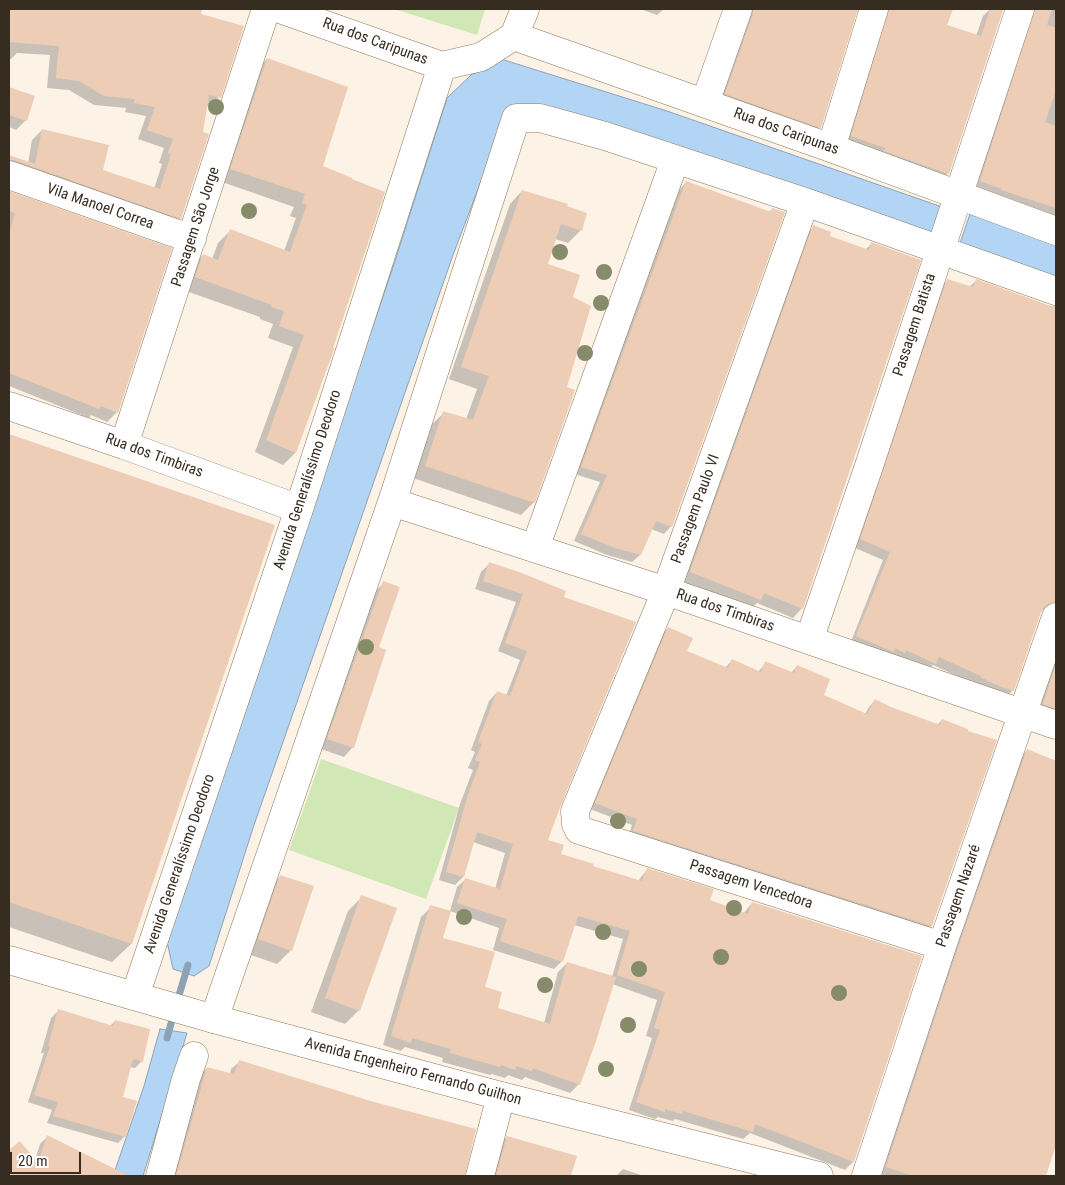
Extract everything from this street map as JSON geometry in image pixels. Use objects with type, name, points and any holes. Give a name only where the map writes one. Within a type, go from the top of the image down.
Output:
[{"type":"street","name":"Passagem São Jorge","points":[[124,445],[266,9]]},
{"type":"street","name":"Rua dos Caripunas","points":[[280,9],[442,66]]},
{"type":"street","points":[[442,66],[481,57],[514,36],[525,9]]},
{"type":"street","points":[[705,103],[738,9]]},
{"type":"street","points":[[831,148],[874,9]]},
{"type":"street","name":"Passagem Batista","points":[[809,640],[1020,9]]},
{"type":"street","name":"Rua dos Caripunas","points":[[514,36],[831,148],[1056,231]]},
{"type":"street","name":"Avenida Generalíssimo Deodoro","points":[[135,996],[299,508],[442,66]]},
{"type":"street","points":[[214,1019],[392,502],[516,118],[540,118],[606,136],[805,202],[1056,291]]},
{"type":"street","points":[[535,548],[676,160]]},
{"type":"street","name":"Vila Manoel Correa","points":[[9,175],[192,239]]},
{"type":"street","name":"Passagem Paulo VI","points":[[575,811],[666,591],[805,202]]},
{"type":"street","name":"Rua dos Timbiras","points":[[9,406],[299,508]]},
{"type":"street","name":"Rua dos Timbiras","points":[[392,502],[666,591],[1056,724]]},
{"type":"street","name":"Passagem Nazaré","points":[[866,1176],[942,946],[1056,617]]},
{"type":"street","name":"Passagem Vencedora","points":[[575,811],[576,824],[579,830],[942,946]]},
{"type":"street","name":"Avenida Engenheiro Fernando Guilhon","points":[[9,960],[214,1019],[501,1096],[818,1176]]},
{"type":"street","points":[[160,1176],[194,1056]]},
{"type":"street","points":[[480,1176],[501,1096]]},
{"type":"green space","points":[[394,9],[485,9],[477,35]]},
{"type":"green space","points":[[321,759],[459,808],[426,899],[289,850]]},
{"type":"water","points":[[501,59],[667,111],[942,207],[932,234],[524,107],[491,155],[453,255],[254,825],[209,966],[194,976],[173,969],[166,937],[395,261],[447,98],[471,75]]},
{"type":"water","points":[[970,214],[1056,244],[1056,281],[959,246]]},
{"type":"water","points":[[160,1029],[187,1033],[143,1176],[113,1176],[144,1086]]},
{"type":"building","points":[[9,9],[202,9],[201,14],[244,26],[221,98],[209,95],[203,132],[209,134],[181,219],[14,160],[9,160],[9,155],[35,164],[42,129],[109,145],[103,170],[160,189],[171,154],[168,153],[173,139],[147,130],[155,107],[134,103],[135,99],[104,96],[79,81],[56,78],[59,46],[9,42]]},
{"type":"building","points":[[753,9],[858,9],[821,128],[725,94],[753,14]]},
{"type":"building","points":[[889,9],[953,9],[947,25],[981,36],[990,9],[1003,10],[949,174],[884,151],[885,148],[851,136]]},
{"type":"building","points":[[1035,9],[1052,9],[1047,25],[1056,28],[1056,90],[1045,122],[1056,126],[1056,208],[980,181]]},
{"type":"building","points":[[267,58],[348,87],[323,166],[385,192],[333,352],[296,453],[266,440],[304,335],[279,326],[284,311],[195,277],[203,254],[218,260],[230,229],[290,252],[307,205],[302,203],[305,194],[230,169]]},
{"type":"building","points":[[9,87],[35,96],[27,121],[9,115]]},
{"type":"building","points":[[686,181],[771,212],[772,208],[785,212],[672,527],[656,521],[641,555],[615,548],[581,534],[607,475],[581,467]]},
{"type":"building","points":[[522,190],[568,204],[567,206],[587,213],[582,231],[561,224],[548,264],[580,275],[573,297],[591,306],[567,387],[575,390],[535,503],[425,466],[443,411],[473,420],[489,376],[461,367]]},
{"type":"building","points":[[9,191],[172,248],[118,413],[101,406],[99,409],[9,373],[9,234],[15,213],[9,211]]},
{"type":"building","points":[[813,225],[831,232],[830,236],[869,250],[871,242],[921,260],[803,609],[764,593],[761,600],[690,572]]},
{"type":"building","points":[[947,279],[973,287],[976,279],[1051,306],[1056,306],[1056,598],[1054,602],[1045,606],[1041,612],[1014,691],[999,686],[939,657],[936,664],[906,650],[905,653],[895,648],[894,652],[856,636],[890,552],[860,539]]},
{"type":"building","points":[[9,434],[275,525],[132,944],[9,902]]},
{"type":"building","points":[[489,562],[566,591],[564,597],[636,622],[548,840],[564,845],[561,854],[642,881],[647,868],[714,889],[710,900],[748,914],[752,902],[922,956],[854,1162],[755,1124],[753,1132],[683,1111],[682,1114],[665,1109],[665,1112],[636,1102],[660,1030],[654,1028],[665,992],[617,975],[630,931],[578,916],[563,962],[500,941],[507,919],[457,903],[465,878],[500,889],[513,844],[477,832],[464,877],[446,872],[468,795],[480,762],[475,760],[482,744],[478,742],[497,691],[510,696],[527,651],[505,643],[523,594],[483,581]]},
{"type":"building","points":[[383,581],[400,587],[379,647],[386,650],[354,748],[327,739]]},
{"type":"building","points":[[668,627],[693,638],[687,651],[728,668],[732,659],[761,672],[765,661],[794,673],[797,665],[830,679],[824,695],[867,714],[875,699],[940,725],[942,719],[968,729],[968,731],[997,740],[932,926],[633,831],[637,819],[595,803]]},
{"type":"building","points":[[1056,664],[1056,709],[1043,704]]},
{"type":"building","points":[[1027,749],[1056,761],[1056,1145],[1046,1176],[913,1176],[886,1167],[957,951]]},
{"type":"building","points":[[280,875],[314,886],[292,951],[258,939]]},
{"type":"building","points":[[361,895],[397,908],[360,1011],[325,998]]},
{"type":"building","points":[[430,905],[451,911],[443,938],[495,952],[485,987],[502,992],[498,1008],[550,1024],[567,962],[616,977],[580,1085],[533,1068],[532,1071],[516,1066],[515,1070],[501,1065],[500,1067],[450,1053],[451,1049],[412,1038],[411,1043],[391,1036]]},
{"type":"building","points":[[58,1009],[113,1026],[115,1020],[150,1029],[143,1062],[133,1059],[123,1097],[137,1101],[126,1137],[53,1116],[58,1102],[34,1095],[50,1046],[48,1046]]},
{"type":"building","points":[[239,1060],[374,1102],[476,1129],[465,1176],[176,1176],[207,1067],[234,1074]]},
{"type":"building","points":[[47,1135],[129,1176],[9,1176],[9,1150],[20,1141],[38,1163]]},
{"type":"building","points":[[507,1136],[577,1156],[571,1176],[496,1176]]},
{"type":"waterway","points":[[177,1002],[188,965]]},
{"type":"waterway","points":[[167,1038],[174,1013]]}]
